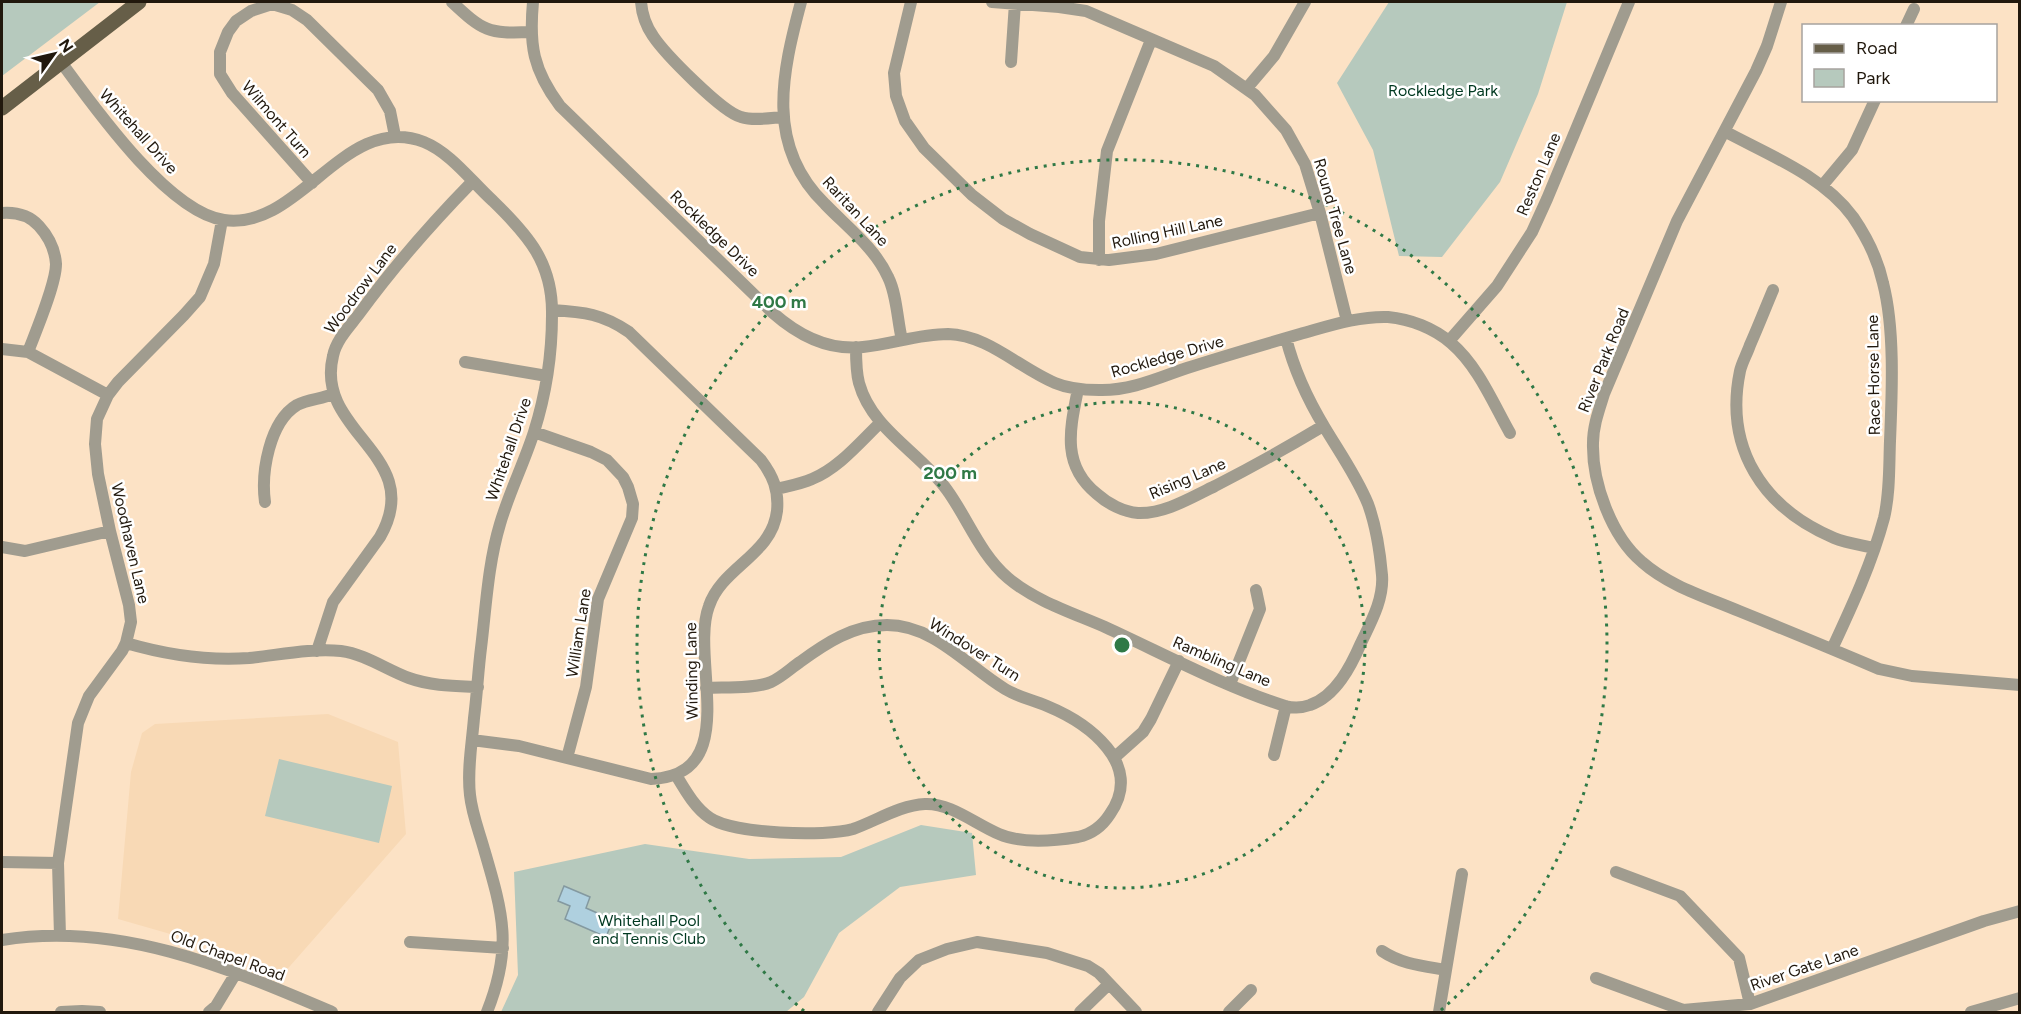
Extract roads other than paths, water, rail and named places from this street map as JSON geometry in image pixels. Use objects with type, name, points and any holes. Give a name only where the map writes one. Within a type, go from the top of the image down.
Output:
[{"type":"main road","points":[[2,108],[139,2]]},
{"type":"street","points":[[452,2],[471,20],[484,28],[504,32],[531,32]]},
{"type":"street","name":"Rockledge Drive","points":[[533,2],[531,32],[533,54],[546,87],[560,106],[786,324],[805,337],[856,347],[938,334],[962,335],[984,343],[1053,382],[1078,389],[1118,389],[1146,383],[1347,321],[1376,317],[1401,319],[1421,325],[1449,341],[1469,363],[1510,433]]},
{"type":"street","points":[[641,2],[652,35],[726,109],[741,117],[752,119],[783,117]]},
{"type":"street","name":"Raritan Lane","points":[[801,2],[785,70],[783,117],[791,154],[804,179],[822,202],[871,250],[887,274],[892,286],[902,340]]},
{"type":"street","name":"Rolling Hill Lane","points":[[910,2],[897,56],[894,81],[902,115],[915,137],[972,195],[1002,219],[1057,248],[1080,257],[1099,260],[1134,258],[1320,213]]},
{"type":"street","name":"Round Tree Lane","points":[[992,2],[1087,6],[1151,40],[1214,66],[1247,88],[1267,106],[1292,140],[1305,164],[1320,213],[1347,321]]},
{"type":"street","points":[[1247,88],[1274,56],[1305,2]]},
{"type":"street","name":"Reston Lane","points":[[1449,341],[1497,286],[1532,232],[1629,2]]},
{"type":"street","name":"River Park Road","points":[[1781,2],[1767,46],[1725,132],[1677,221],[1595,420],[1593,443],[1595,473],[1607,511],[1616,528],[1640,561],[1673,584],[1879,669],[1912,676],[2019,685]]},
{"type":"street","points":[[1011,62],[1015,3]]},
{"type":"street","name":"Wilmont Turn","points":[[312,183],[232,93],[220,74],[219,60],[223,42],[236,21],[251,11],[272,4],[292,10],[307,20],[378,90],[390,111],[395,136]]},
{"type":"street","points":[[1907,24],[1914,9]]},
{"type":"street","points":[[1099,260],[1099,221],[1107,151],[1151,40]]},
{"type":"street","name":"Whitehall Drive","points":[[61,62],[99,113],[140,161],[191,206],[205,214],[222,220],[235,221],[258,217],[275,208],[367,144],[395,136],[413,139],[435,148],[447,157],[518,226],[535,248],[547,273],[552,310],[547,376],[534,432],[495,545],[469,775],[472,806],[501,914],[503,948],[499,977],[487,1012]]},
{"type":"street","points":[[1822,186],[1852,150],[1874,102]]},
{"type":"street","name":"Race Horse Lane","points":[[1725,132],[1787,164],[1822,186],[1852,216],[1869,244],[1883,280],[1889,313],[1891,412],[1889,485],[1884,516],[1874,548],[1859,591],[1832,649]]},
{"type":"street","name":"Woodrow Lane","points":[[317,651],[333,602],[380,537],[387,525],[393,501],[393,492],[387,474],[341,410],[333,394],[331,365],[334,349],[386,277],[434,220],[472,182]]},
{"type":"street","points":[[2,213],[23,215],[36,223],[51,243],[56,261],[51,286],[28,352]]},
{"type":"street","name":"Woodhaven Lane","points":[[60,936],[58,863],[80,716],[89,696],[119,657],[126,643],[131,614],[98,474],[95,444],[98,419],[108,395],[128,371],[200,297],[214,264],[222,220]]},
{"type":"street","points":[[1773,290],[1741,368],[1736,411],[1738,429],[1745,451],[1764,489],[1780,506],[1802,522],[1836,539],[1874,548]]},
{"type":"street","points":[[552,310],[591,313],[608,319],[629,332],[752,451],[769,472],[776,489],[812,479],[824,473],[838,463],[880,423]]},
{"type":"street","name":"Rambling Lane","points":[[856,347],[860,386],[880,423],[945,488],[985,551],[1011,581],[1039,597],[1230,684],[1286,706],[1309,706],[1332,691],[1356,654],[1376,609],[1382,588],[1378,548],[1370,510],[1301,383],[1286,338]]},
{"type":"street","points":[[2,349],[28,352],[108,395]]},
{"type":"street","points":[[465,362],[547,376]]},
{"type":"street","name":"Rising Lane","points":[[1078,389],[1070,438],[1070,447],[1077,470],[1086,484],[1107,502],[1136,513],[1157,511],[1197,495],[1278,453],[1323,426]]},
{"type":"street","points":[[266,502],[264,478],[271,446],[280,423],[295,407],[333,394]]},
{"type":"street","name":"William Lane","points":[[534,432],[607,460],[623,477],[633,504],[632,518],[598,599],[586,687],[567,758]]},
{"type":"street","name":"Winding Lane","points":[[676,775],[698,755],[706,739],[708,724],[704,634],[709,604],[720,587],[766,541],[776,516],[776,489]]},
{"type":"street","points":[[2,547],[25,551],[110,531]]},
{"type":"street","points":[[1230,684],[1260,609],[1256,590]]},
{"type":"street","name":"Windover Turn","points":[[706,688],[769,683],[819,649],[852,631],[874,626],[899,626],[921,632],[935,640],[1006,690],[1060,711],[1076,720],[1096,736],[1115,757]]},
{"type":"street","points":[[126,643],[152,651],[213,659],[317,651],[348,652],[400,675],[429,683],[478,687]]},
{"type":"street","points":[[472,740],[519,746],[651,779],[676,775],[707,816],[730,826],[811,833],[837,832],[909,807],[926,804],[951,810],[1003,836],[1024,840],[1052,840],[1084,836],[1096,829],[1109,816],[1121,786],[1115,757],[1143,732],[1179,661]]},
{"type":"street","points":[[1274,755],[1286,706]]},
{"type":"street","points":[[2,862],[58,863]]},
{"type":"street","points":[[1616,872],[1680,896],[1739,958],[1750,1004]]},
{"type":"street","points":[[1439,1012],[1462,874]]},
{"type":"street","name":"River Gate Lane","points":[[1596,978],[1683,1010],[1750,1004],[1984,921],[2019,911]]},
{"type":"street","name":"Old Chapel Road","points":[[2,940],[26,937],[104,937],[149,945],[201,960],[332,1012]]},
{"type":"street","points":[[411,942],[503,948]]},
{"type":"street","points":[[878,1012],[900,978],[919,960],[947,949],[977,942],[1047,953],[1088,966],[1136,1012]]},
{"type":"street","points":[[1382,951],[1392,958],[1408,963],[1446,970]]},
{"type":"street","points":[[209,1012],[219,1001],[236,973]]},
{"type":"street","points":[[1080,1012],[1109,984]]},
{"type":"street","points":[[1229,1012],[1251,990]]},
{"type":"street","points":[[1971,1012],[2019,998]]},
{"type":"street","points":[[61,1012],[100,1012]]},
{"type":"water","points":[[564,886],[590,897],[586,908],[613,920],[606,937],[565,919],[570,906],[558,901]]},
{"type":"park label","name":"Rockledge Park","points":[[1443,90]]},
{"type":"park label","name":"Whitehall Pool and Tennis Club","points":[[649,929]]}]
